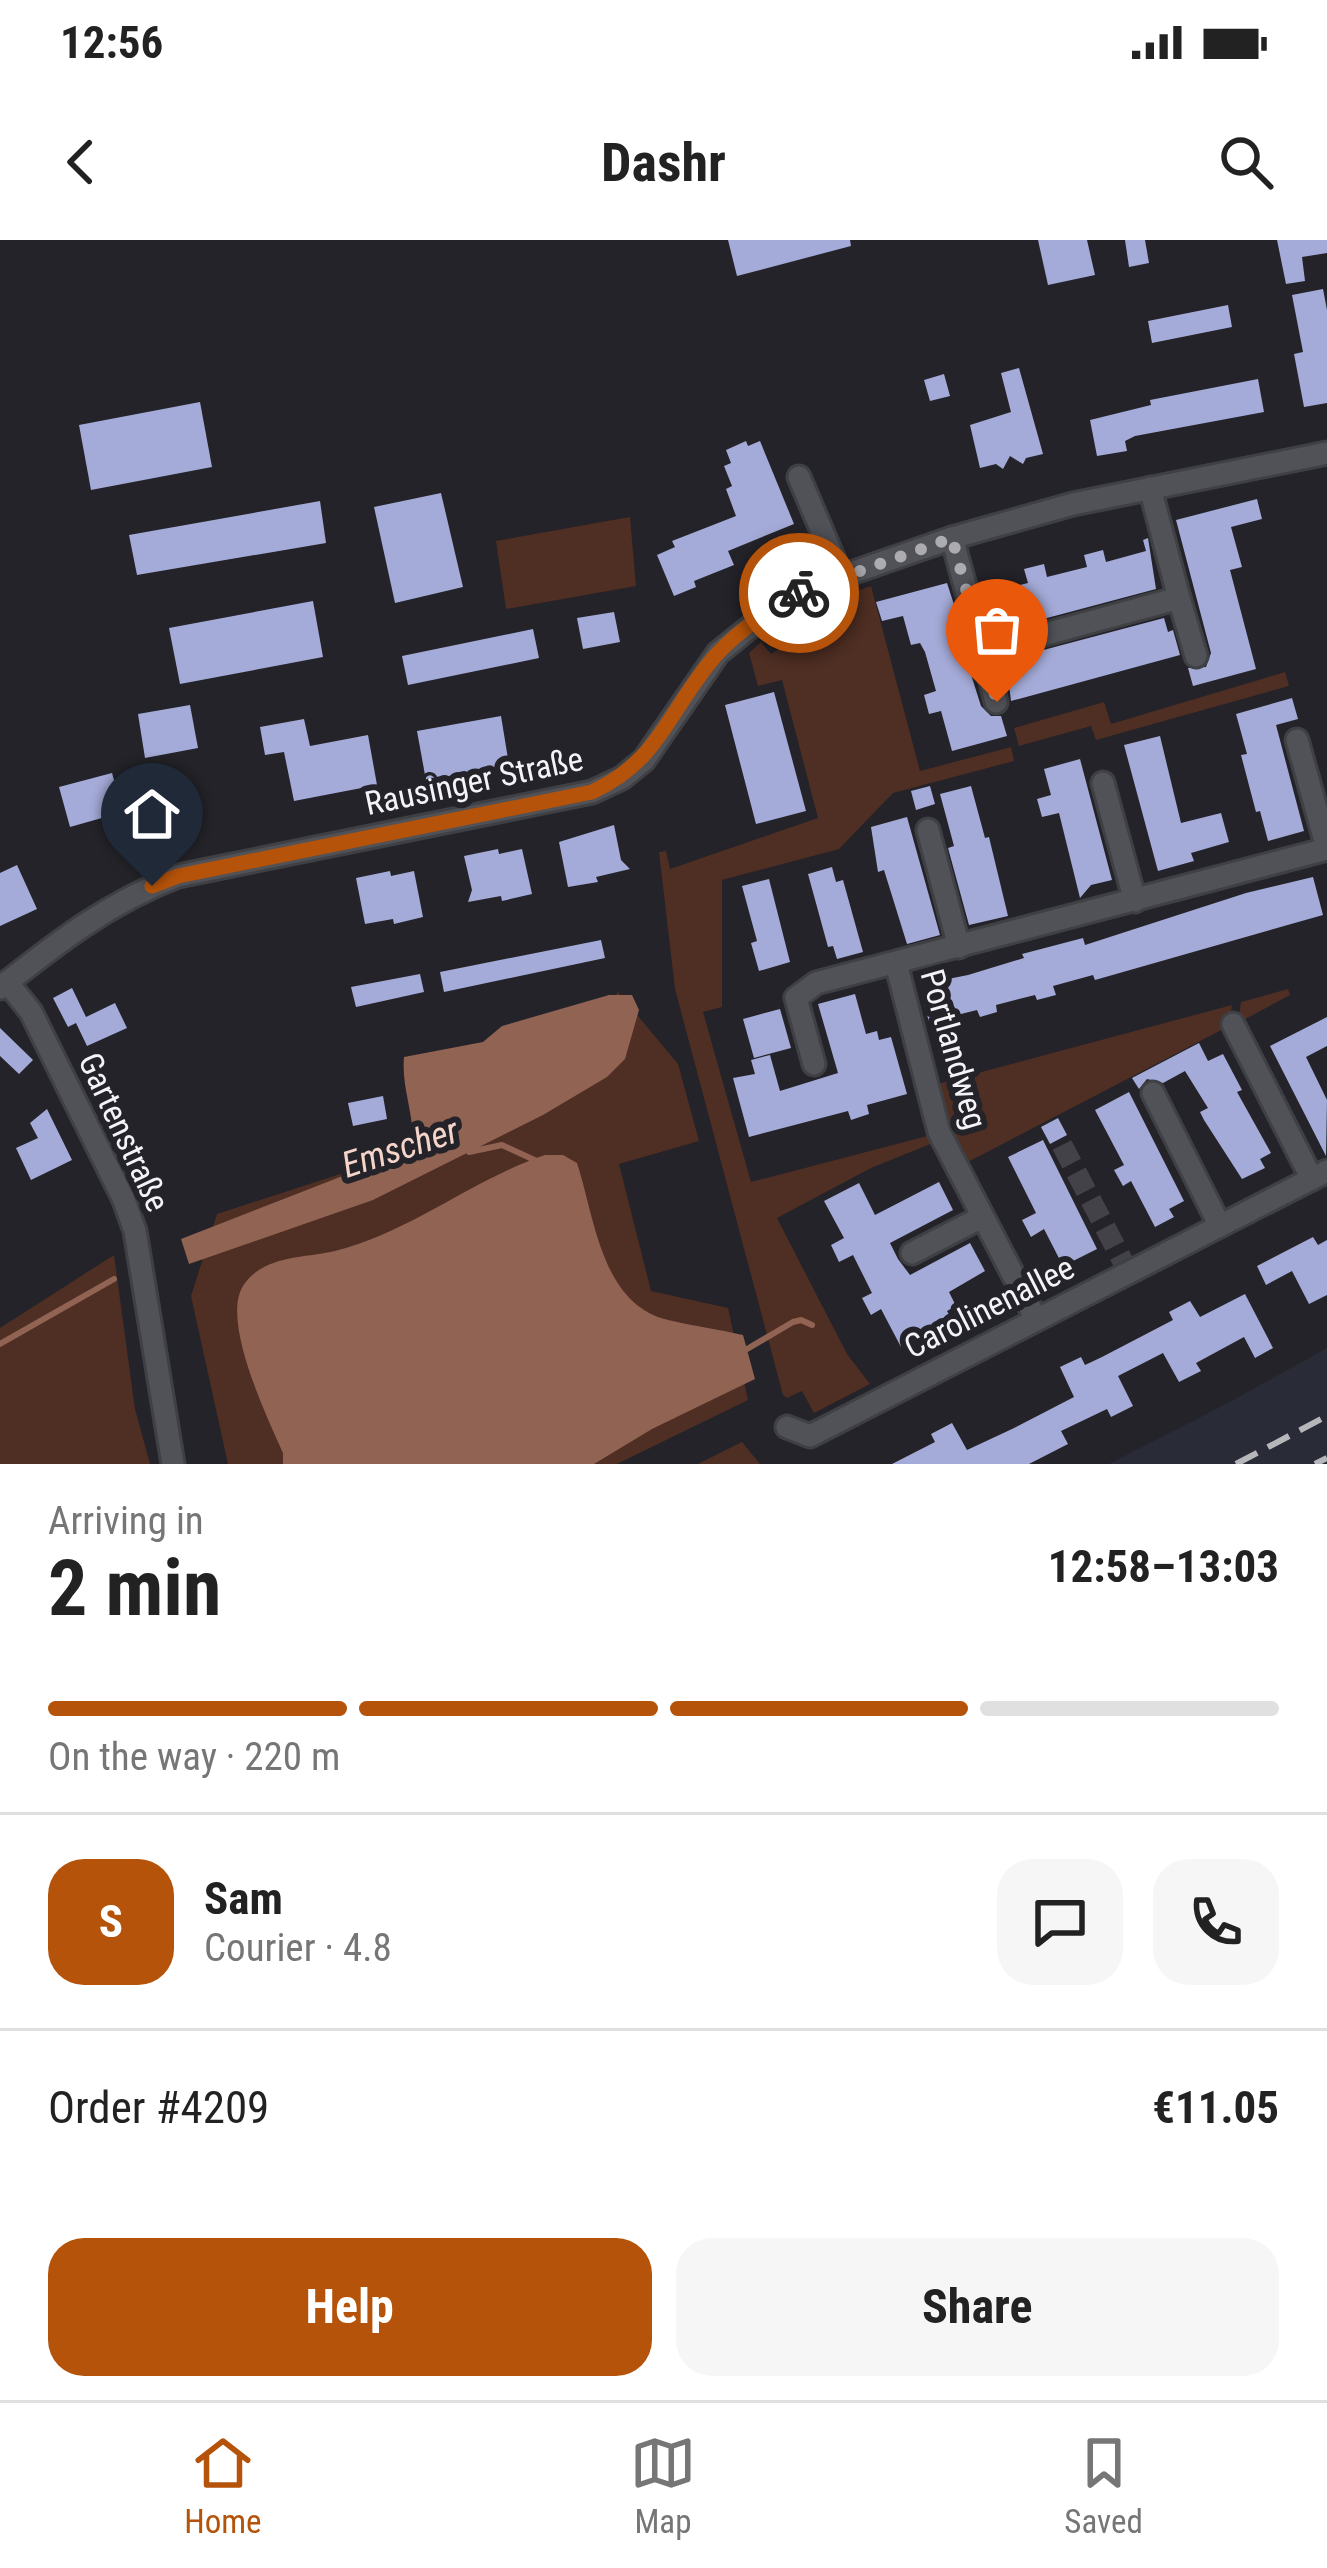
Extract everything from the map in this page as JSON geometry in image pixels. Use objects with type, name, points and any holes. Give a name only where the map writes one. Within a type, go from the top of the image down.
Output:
[{"type":"street","name":"Rausinger Straße","points":[[4,985],[127,896],[178,876],[592,792],[622,778],[644,760],[718,653],[775,607],[808,588],[952,538],[1150,488],[1327,453]]},
{"type":"street","points":[[799,477],[841,576]]},
{"type":"street","points":[[1150,488],[1196,656]]},
{"type":"street","points":[[952,538],[997,702]]},
{"type":"street","points":[[983,651],[1179,598]]},
{"type":"street","name":"Portlandweg","points":[[814,1064],[796,998],[816,983],[1327,849],[1297,740]]},
{"type":"street","points":[[1103,783],[1135,901]]},
{"type":"street","name":"Portlandweg","points":[[928,830],[959,946]]},
{"type":"street","name":"Portlandweg","points":[[896,963],[939,1132],[1036,1319]]},
{"type":"street","name":"Gartenstraße","points":[[4,985],[31,1012],[135,1231],[173,1464]]},
{"type":"street","name":"Carolinenallee","points":[[787,1427],[810,1436],[1319,1175],[1233,1024]]},
{"type":"street","points":[[1153,1093],[1220,1226]]},
{"type":"street","points":[[912,1253],[982,1217]]},
{"type":"shaded area","points":[[630,517],[636,586],[506,609],[496,541]]},
{"type":"shaded area","points":[[871,586],[920,771],[1011,747],[1014,761],[893,793],[839,849],[722,880],[722,1007],[703,1012],[751,1182],[931,1135],[933,1143],[871,1168],[777,1218],[847,1354],[870,1384],[814,1413],[802,1391],[787,1398],[783,1395],[675,989],[659,852],[666,851],[670,869],[818,818],[782,680],[758,686],[749,653],[761,642],[771,654],[780,648],[779,628],[829,601]]},
{"type":"shaded area","points":[[1285,672],[1289,686],[1096,740],[1091,726],[1019,746],[1014,728],[1104,702],[1111,724]]},
{"type":"shaded area","points":[[1288,989],[1290,995],[1238,1023],[1241,1002]]},
{"type":"shaded area","points":[[618,992],[678,1064],[699,1141],[619,1164],[651,1291],[728,1308],[748,1400],[617,1464],[228,1464],[191,1296],[217,1214],[540,1109]]},
{"type":"shaded area","points":[[609,995],[632,995],[639,1010],[625,1059],[607,1077],[543,1115],[373,1200],[189,1264],[181,1239],[412,1149],[404,1057],[483,1042],[502,1026]]},
{"type":"shaded area","points":[[1232,1005],[1229,1026],[966,1163],[952,1138],[937,1084]]},
{"type":"shaded area","points":[[545,1155],[563,1155],[577,1163],[604,1256],[628,1296],[646,1311],[668,1320],[743,1335],[755,1379],[652,1429],[594,1464],[283,1464],[283,1453],[249,1369],[238,1322],[238,1302],[251,1276],[273,1263],[335,1251],[390,1231]]},
{"type":"shaded area","points":[[114,1255],[135,1409],[150,1464],[0,1464],[0,1328]]},
{"type":"shaded area","points":[[1327,1348],[1327,1464],[1109,1464],[1222,1406]]},
{"type":"shaded area","points":[[742,1442],[760,1464],[698,1464]]},
{"type":"building","points":[[728,240],[850,240],[851,246],[737,276]]},
{"type":"building","points":[[1038,240],[1087,240],[1095,275],[1048,285]]},
{"type":"building","points":[[1125,240],[1145,240],[1149,263],[1129,267]]},
{"type":"building","points":[[1277,240],[1327,240],[1327,253],[1302,257],[1305,281],[1286,284]]},
{"type":"building","points":[[1323,289],[1327,403],[1304,407],[1294,354],[1303,352],[1292,295]]},
{"type":"building","points":[[1228,305],[1232,327],[1152,343],[1148,321]]},
{"type":"building","points":[[1019,368],[1043,454],[1026,458],[1023,464],[1010,456],[1003,469],[996,464],[980,468],[970,425],[1011,412],[1001,373]]},
{"type":"building","points":[[944,374],[950,396],[930,401],[924,380]]},
{"type":"building","points":[[1258,379],[1264,412],[1135,436],[1125,441],[1127,451],[1097,456],[1090,420],[1151,405],[1150,400]]},
{"type":"building","points":[[200,402],[212,467],[91,490],[79,425]]},
{"type":"building","points":[[746,441],[748,446],[760,441],[794,524],[728,551],[734,565],[694,581],[696,587],[674,596],[657,555],[675,547],[672,541],[736,516],[726,489],[732,486],[724,466],[731,463],[726,450]]},
{"type":"building","points":[[441,493],[463,587],[395,603],[374,507]]},
{"type":"building","points":[[1257,499],[1262,519],[1231,527],[1242,567],[1230,570],[1256,669],[1193,686],[1188,668],[1206,667],[1211,653],[1176,520]]},
{"type":"building","points":[[320,501],[326,543],[137,575],[129,535]]},
{"type":"building","points":[[1148,538],[1156,589],[998,631],[980,583],[985,581],[988,593],[1028,583],[1024,569],[1044,564],[1047,577],[1087,567],[1084,555],[1103,550],[1106,562],[1146,551],[1143,540]]},
{"type":"building","points":[[947,583],[981,706],[991,716],[1001,716],[1007,736],[952,751],[941,711],[929,714],[924,695],[936,691],[925,652],[920,643],[911,645],[903,616],[882,621],[876,602]]},
{"type":"building","points":[[313,601],[323,657],[180,684],[169,628]]},
{"type":"building","points":[[614,612],[620,642],[583,649],[577,618]]},
{"type":"building","points":[[1164,618],[1180,655],[1011,701],[1006,660]]},
{"type":"building","points":[[533,629],[539,658],[408,685],[402,656]]},
{"type":"building","points":[[774,692],[806,811],[756,824],[725,705]]},
{"type":"building","points":[[1292,698],[1298,719],[1276,725],[1304,831],[1268,841],[1241,755],[1247,754],[1236,714]]},
{"type":"building","points":[[190,705],[198,748],[145,758],[138,714]]},
{"type":"building","points":[[501,716],[510,771],[427,786],[417,731]]},
{"type":"building","points":[[304,719],[310,746],[368,735],[377,785],[294,801],[284,752],[265,755],[260,727]]},
{"type":"building","points":[[1160,736],[1181,823],[1221,813],[1229,842],[1191,853],[1194,861],[1158,871],[1124,745]]},
{"type":"building","points":[[1080,759],[1112,880],[1091,885],[1080,898],[1059,813],[1042,817],[1037,799],[1051,795],[1044,769]]},
{"type":"building","points":[[112,773],[123,812],[70,827],[59,787]]},
{"type":"building","points":[[930,786],[935,804],[916,810],[911,791]]},
{"type":"building","points":[[971,786],[1008,916],[969,925],[948,848],[954,846],[940,794]]},
{"type":"building","points":[[907,817],[940,935],[907,944],[884,870],[878,872],[871,827]]},
{"type":"building","points":[[614,825],[621,860],[630,869],[568,887],[559,842]]},
{"type":"building","points":[[498,849],[499,854],[522,849],[532,894],[468,902],[472,890],[464,856]]},
{"type":"building","points":[[17,865],[37,909],[0,926],[0,873]]},
{"type":"building","points":[[832,867],[836,882],[843,880],[863,952],[837,959],[833,946],[828,947],[808,874]]},
{"type":"building","points":[[390,871],[391,876],[414,871],[423,917],[365,924],[356,878]]},
{"type":"building","points":[[1313,877],[1323,915],[1095,980],[1093,975],[1053,986],[1056,995],[996,1005],[997,1012],[980,1017],[977,1010],[929,1022],[924,1003],[933,1000],[928,983],[1083,938],[1085,945],[1246,893]]},
{"type":"building","points":[[769,879],[790,962],[759,971],[751,943],[757,941],[742,886]]},
{"type":"building","points":[[601,940],[605,958],[444,992],[440,972]]},
{"type":"building","points":[[420,974],[424,992],[356,1007],[351,987]]},
{"type":"building","points":[[72,988],[86,1017],[115,1003],[127,1028],[87,1046],[76,1023],[68,1027],[53,998]]},
{"type":"building","points":[[855,994],[866,1034],[877,1031],[879,1040],[891,1037],[907,1094],[867,1105],[869,1114],[851,1120],[848,1111],[749,1137],[733,1078],[755,1074],[751,1060],[770,1055],[780,1091],[838,1073],[818,1004]]},
{"type":"building","points":[[780,1009],[791,1048],[754,1058],[743,1019]]},
{"type":"building","points":[[1327,1017],[1327,1046],[1306,1057],[1327,1100],[1326,1156],[1270,1046]]},
{"type":"building","points":[[0,1028],[33,1060],[19,1074],[0,1056]]},
{"type":"building","points":[[1199,1043],[1208,1061],[1223,1054],[1242,1090],[1237,1092],[1271,1153],[1260,1159],[1265,1168],[1242,1179],[1204,1120],[1200,1112],[1208,1108],[1185,1071],[1163,1083],[1147,1079],[1139,1089],[1132,1078]]},
{"type":"building","points":[[1129,1092],[1184,1201],[1169,1209],[1174,1217],[1155,1227],[1131,1181],[1123,1186],[1114,1170],[1124,1165],[1095,1110]]},
{"type":"building","points":[[383,1096],[387,1119],[353,1126],[348,1103]]},
{"type":"building","points":[[47,1109],[72,1160],[31,1180],[16,1148],[38,1138],[30,1123]]},
{"type":"building","points":[[1058,1118],[1067,1135],[1050,1144],[1041,1127]]},
{"type":"building","points":[[1043,1140],[1097,1249],[1063,1266],[1044,1229],[1031,1237],[1022,1220],[1036,1213],[1008,1157]]},
{"type":"building","points":[[939,1182],[953,1210],[890,1243],[898,1259],[910,1275],[970,1243],[985,1271],[949,1292],[956,1306],[947,1311],[952,1320],[901,1347],[881,1309],[871,1315],[862,1298],[872,1293],[853,1255],[839,1262],[831,1245],[844,1238],[824,1201],[859,1183],[875,1215]]},
{"type":"building","points":[[1313,1237],[1318,1245],[1327,1240],[1327,1295],[1309,1304],[1292,1271],[1266,1285],[1257,1266]]},
{"type":"building","points":[[1245,1294],[1273,1348],[1255,1358],[1244,1337],[1196,1363],[1201,1371],[1179,1382],[1163,1353],[1118,1376],[1133,1406],[1111,1417],[1107,1409],[1061,1431],[1068,1444],[1029,1464],[892,1464],[935,1442],[931,1434],[952,1423],[967,1450],[1012,1429],[1074,1397],[1060,1367],[1081,1357],[1085,1365],[1102,1357],[1173,1320],[1169,1312],[1190,1301],[1200,1317]]},
{"type":"waterway","name":"Emscher","points":[[469,1152],[502,1145],[541,1163]]},
{"type":"waterway","name":"Emscher","points":[[0,1344],[114,1279]]},
{"type":"waterway","name":"Emscher","points":[[742,1352],[793,1322],[812,1325]]},
{"type":"tunnel","points":[[1062,1145],[1129,1273]]},
{"type":"railway","points":[[1236,1464],[1327,1416]]},
{"type":"railway","points":[[1315,1464],[1327,1458]]},
{"type":"way so far","points":[[799,593],[952,538],[997,702]]},
{"type":"route","points":[[152,886],[178,876],[592,792],[622,778],[644,760],[718,653],[799,593]]}]
